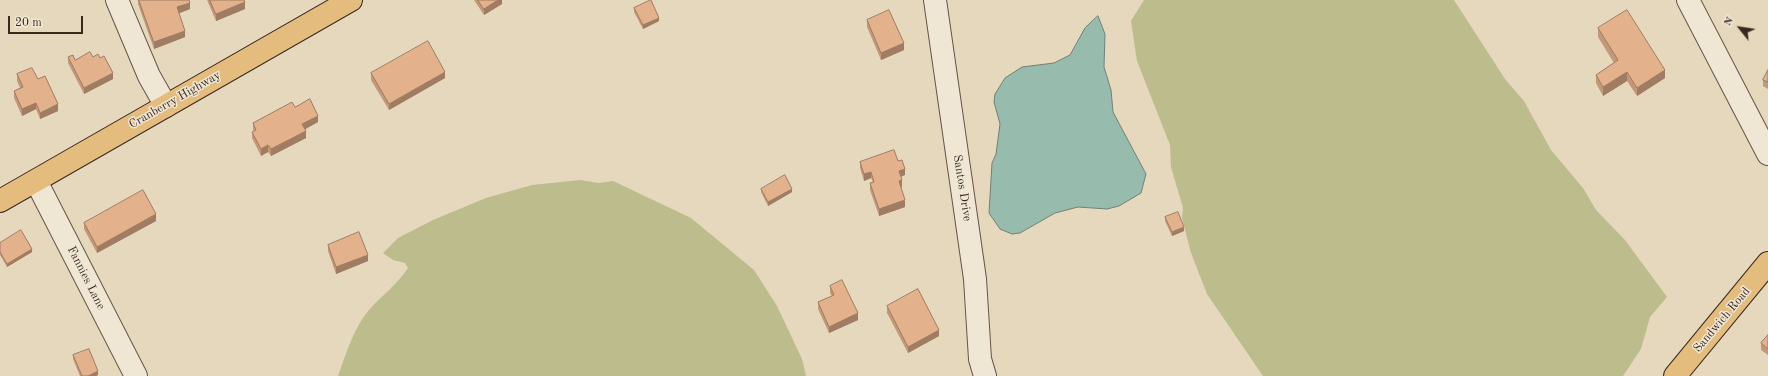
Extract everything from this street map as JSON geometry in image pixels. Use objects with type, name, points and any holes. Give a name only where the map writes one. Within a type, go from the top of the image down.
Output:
[{"type":"main road","name":"Cranberry Highway","points":[[0,201],[351,0]]},
{"type":"main road","name":"Sandwich Road","points":[[1675,376],[1768,263]]},
{"type":"street","points":[[117,0],[149,76],[166,106]]},
{"type":"street","name":"Santos Drive","points":[[935,0],[975,278],[980,359],[986,376]]},
{"type":"street","points":[[1688,0],[1768,154]]},
{"type":"street","name":"Fannies Lane","points":[[36,180],[136,376]]},
{"type":"shaded area","points":[[1144,0],[1454,0],[1505,79],[1524,101],[1551,150],[1583,188],[1596,210],[1625,240],[1667,297],[1650,317],[1641,349],[1623,376],[1263,376],[1207,294],[1191,253],[1182,218],[1183,208],[1171,167],[1170,145],[1137,61],[1131,21]]},
{"type":"shaded area","points":[[1098,16],[1105,34],[1104,67],[1111,90],[1113,112],[1146,174],[1141,193],[1119,206],[1107,209],[1078,207],[1055,213],[1020,233],[1012,234],[1000,229],[989,213],[992,163],[996,154],[1000,124],[994,102],[995,94],[1005,78],[1022,67],[1054,63],[1070,55],[1085,28]]},
{"type":"shaded area","points":[[580,180],[599,183],[613,181],[691,218],[754,270],[777,306],[802,359],[806,376],[338,376],[350,342],[363,318],[399,280],[408,268],[405,263],[393,260],[383,253],[398,238],[433,220],[486,198],[532,185]]},
{"type":"building","points":[[139,0],[189,0],[190,3],[177,7],[185,31],[154,42]]},
{"type":"building","points":[[210,0],[244,0],[245,2],[216,14]]},
{"type":"building","points":[[478,0],[498,0],[484,9]]},
{"type":"building","points":[[651,0],[659,18],[643,25],[634,8]]},
{"type":"building","points":[[889,10],[904,43],[881,53],[867,20]]},
{"type":"building","points":[[1627,10],[1665,70],[1637,88],[1627,72],[1603,87],[1596,75],[1618,60],[1598,28]]},
{"type":"building","points":[[428,41],[445,72],[389,104],[371,73]]},
{"type":"building","points":[[90,52],[93,57],[98,54],[100,58],[104,56],[113,73],[84,88],[68,57],[73,55],[75,60]]},
{"type":"building","points":[[32,68],[38,79],[45,76],[58,104],[40,113],[36,103],[22,109],[14,91],[23,87],[17,74]]},
{"type":"building","points":[[1768,70],[1768,82],[1763,80]]},
{"type":"building","points":[[310,99],[318,116],[302,124],[306,131],[271,149],[268,145],[261,149],[252,132],[256,130],[253,123],[292,102],[295,107]]},
{"type":"building","points":[[894,150],[898,161],[902,160],[905,169],[899,171],[902,180],[899,181],[905,200],[879,209],[870,183],[874,182],[871,172],[864,174],[860,162]]},
{"type":"building","points":[[785,175],[792,189],[768,202],[761,189]]},
{"type":"building","points":[[143,190],[156,214],[97,247],[84,223]]},
{"type":"building","points":[[1178,212],[1184,227],[1172,232],[1165,217]]},
{"type":"building","points":[[21,230],[32,249],[7,264],[0,252],[0,243]]},
{"type":"building","points":[[359,232],[368,255],[336,267],[328,245]]},
{"type":"building","points":[[842,280],[858,313],[829,327],[818,302],[834,295],[830,286]]},
{"type":"building","points":[[918,289],[939,330],[908,347],[887,306]]},
{"type":"building","points":[[1768,335],[1768,349],[1761,343]]},
{"type":"building","points":[[89,349],[98,371],[88,376],[82,376],[73,355]]}]
